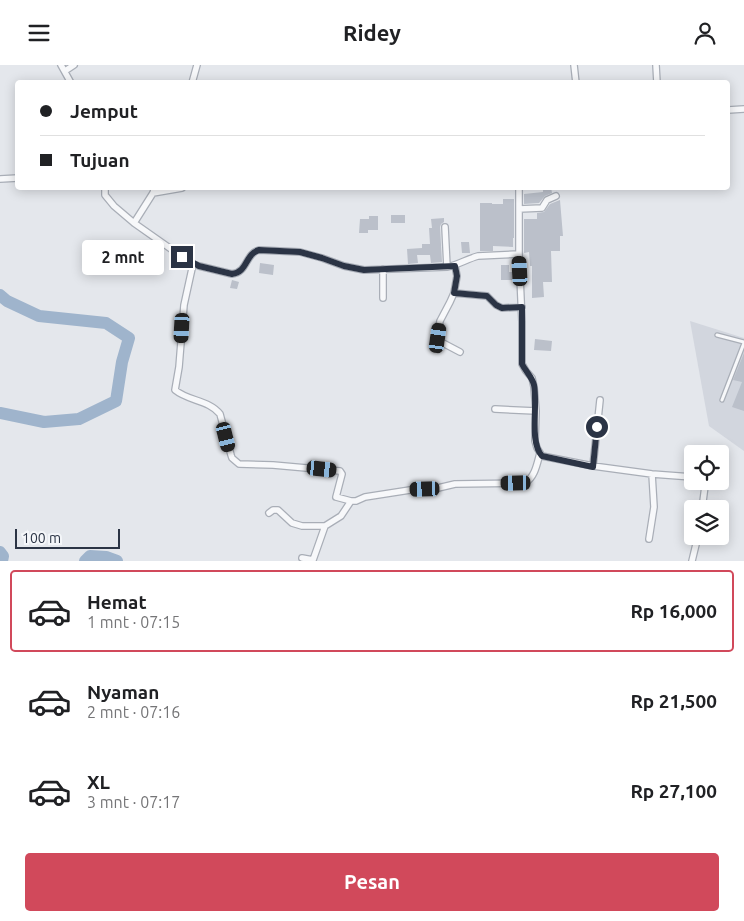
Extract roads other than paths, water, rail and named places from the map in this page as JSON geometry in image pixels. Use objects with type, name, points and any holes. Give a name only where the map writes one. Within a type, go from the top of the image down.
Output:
[{"type":"street","points":[[61,65],[70,80]]},
{"type":"street","points":[[65,71],[74,65]]},
{"type":"street","points":[[193,80],[197,65]]},
{"type":"street","points":[[574,65],[576,80]]},
{"type":"street","points":[[656,65],[658,80]]},
{"type":"street","points":[[730,110],[744,109]]},
{"type":"street","points":[[0,179],[15,178]]},
{"type":"street","points":[[104,190],[107,199],[134,223],[193,264],[232,274],[237,273],[245,266],[254,251],[259,250],[300,252],[351,268],[364,270],[446,267],[455,266],[472,258],[519,254]]},
{"type":"street","points":[[134,223],[154,190]]},
{"type":"street","points":[[519,190],[522,364],[532,378],[534,387],[536,411],[535,441],[540,453],[542,456],[593,467],[684,476]]},
{"type":"street","points":[[519,209],[542,208],[546,200],[556,197]]},
{"type":"street","points":[[445,227],[446,267]]},
{"type":"street","points":[[193,264],[184,305],[179,367],[175,390],[216,409],[220,414],[232,458],[239,464],[340,471],[342,474],[336,497],[356,501],[365,497],[464,483],[525,483],[533,474],[540,453]]},
{"type":"street","points":[[455,266],[457,276],[454,293],[440,321],[438,338],[441,342],[460,352]]},
{"type":"street","points":[[383,269],[383,298]]},
{"type":"street","points":[[454,293],[487,296],[502,308],[522,307]]},
{"type":"street","points":[[593,467],[600,400]]},
{"type":"street","points":[[495,409],[536,411]]},
{"type":"street","points":[[649,539],[654,507],[652,474]]},
{"type":"street","points":[[269,513],[273,510],[278,510],[292,523],[302,526],[325,526],[341,516],[351,501]]},
{"type":"street","points":[[302,558],[313,560],[325,526]]},
{"type":"street","points":[[692,561],[696,545]]},
{"type":"lane","points":[[717,335],[744,343],[722,400]]},
{"type":"waterway","points":[[0,295],[7,301],[39,316],[106,323],[129,338],[122,362],[116,401],[79,419],[44,422],[0,413]]},
{"type":"waterway","points":[[0,552],[3,556],[2,561]]},
{"type":"waterway","points":[[85,561],[90,556],[106,557],[117,561]]}]
